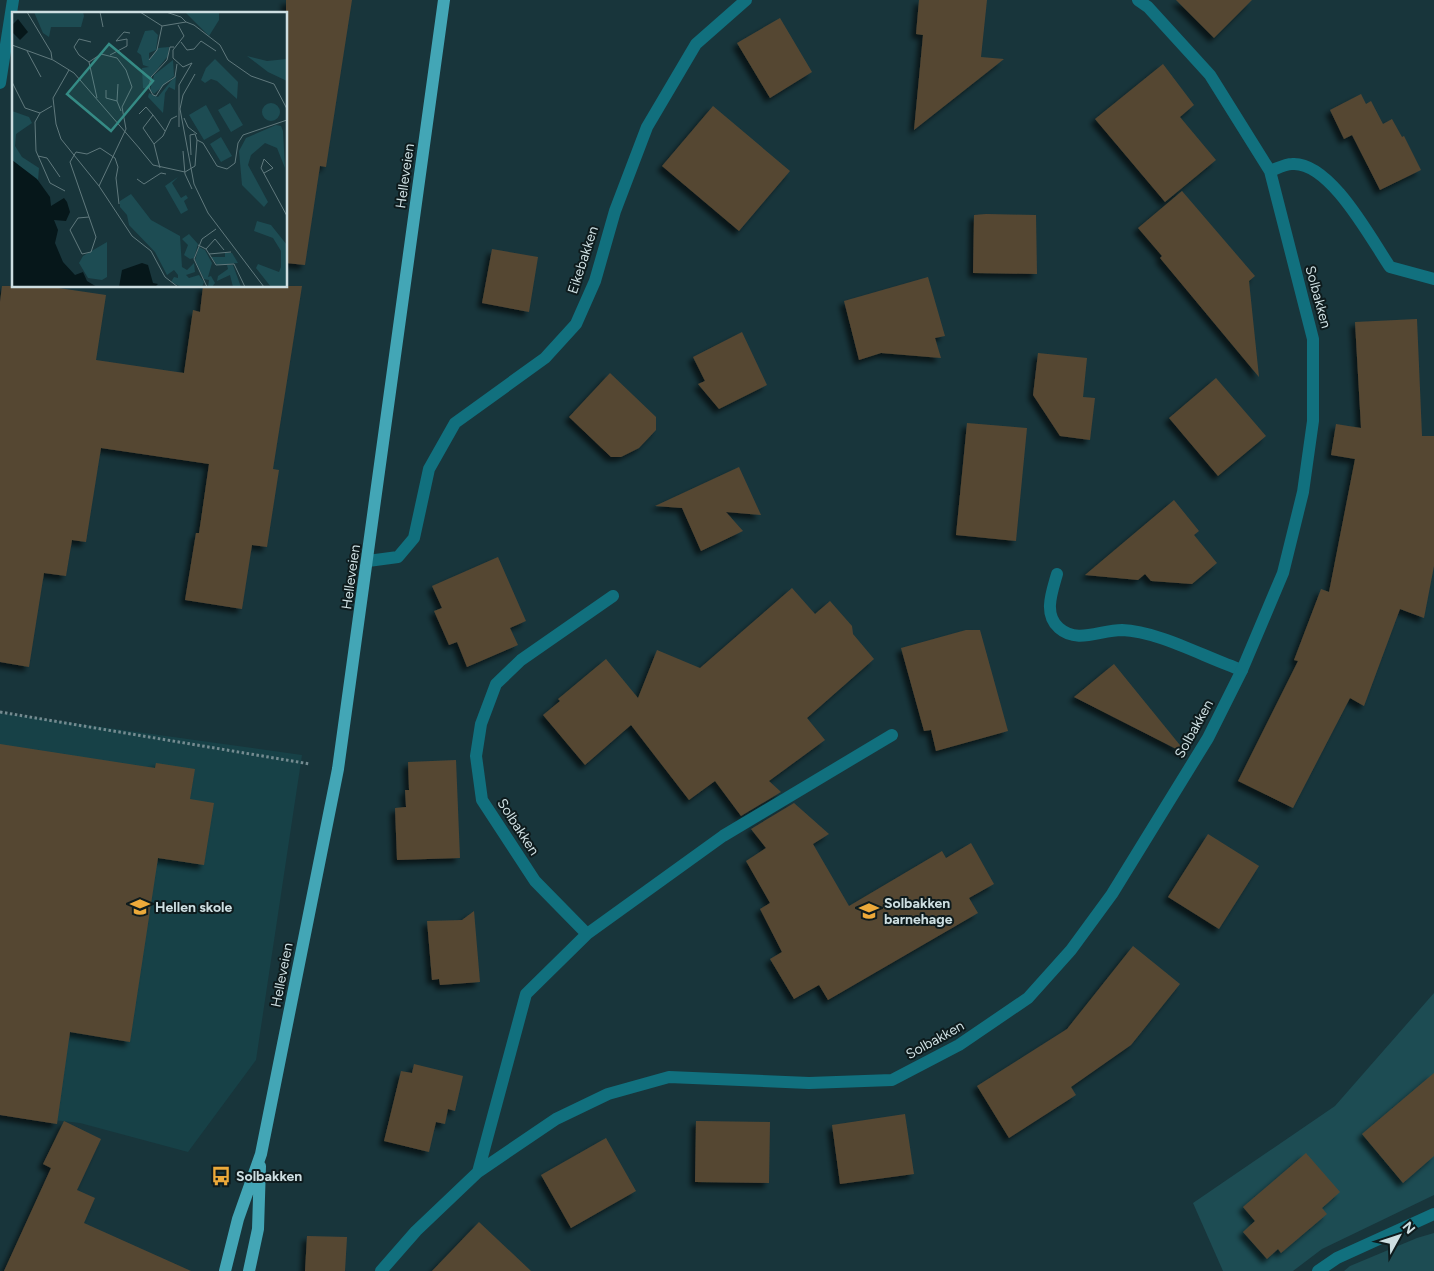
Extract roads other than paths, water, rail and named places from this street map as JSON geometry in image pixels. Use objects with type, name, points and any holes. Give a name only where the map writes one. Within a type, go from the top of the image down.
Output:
[{"type":"main road","name":"Helleveien","points":[[225,1271],[238,1218],[261,1154],[338,769],[444,0]]},
{"type":"main road","name":"Helleveien","points":[[249,1271],[258,1228],[261,1154]]},
{"type":"street","points":[[0,83],[13,0]]},
{"type":"street","name":"Eikebakken","points":[[368,561],[398,557],[414,538],[429,469],[455,423],[545,358],[576,324],[595,281],[615,211],[647,127],[696,44],[746,0]]},
{"type":"street","name":"Solbakken","points":[[381,1271],[416,1231],[478,1172],[556,1119],[608,1094],[669,1077],[809,1083],[892,1080],[959,1045],[1028,998],[1071,950],[1112,894],[1203,747],[1242,670],[1283,573],[1303,492],[1313,421],[1313,339],[1270,171],[1210,75],[1148,7],[1138,0]]},
{"type":"street","points":[[1270,171],[1292,164],[1318,172],[1340,191],[1390,267],[1434,280]]},
{"type":"street","points":[[1057,574],[1050,598],[1051,616],[1058,628],[1072,636],[1122,630],[1155,636],[1242,670]]},
{"type":"street","name":"Solbakken","points":[[587,934],[535,881],[482,800],[476,756],[481,724],[496,684],[521,660],[613,596]]},
{"type":"street","points":[[478,1172],[526,994],[587,934],[722,836],[892,735]]},
{"type":"street","points":[[1318,1271],[1337,1258],[1434,1214]]},
{"type":"place","name":"Hellen skole","points":[[140,907]]},
{"type":"place","name":"Solbakken barnehage","points":[[869,911]]},
{"type":"place","name":"Solbakken","points":[[221,1176]]}]
